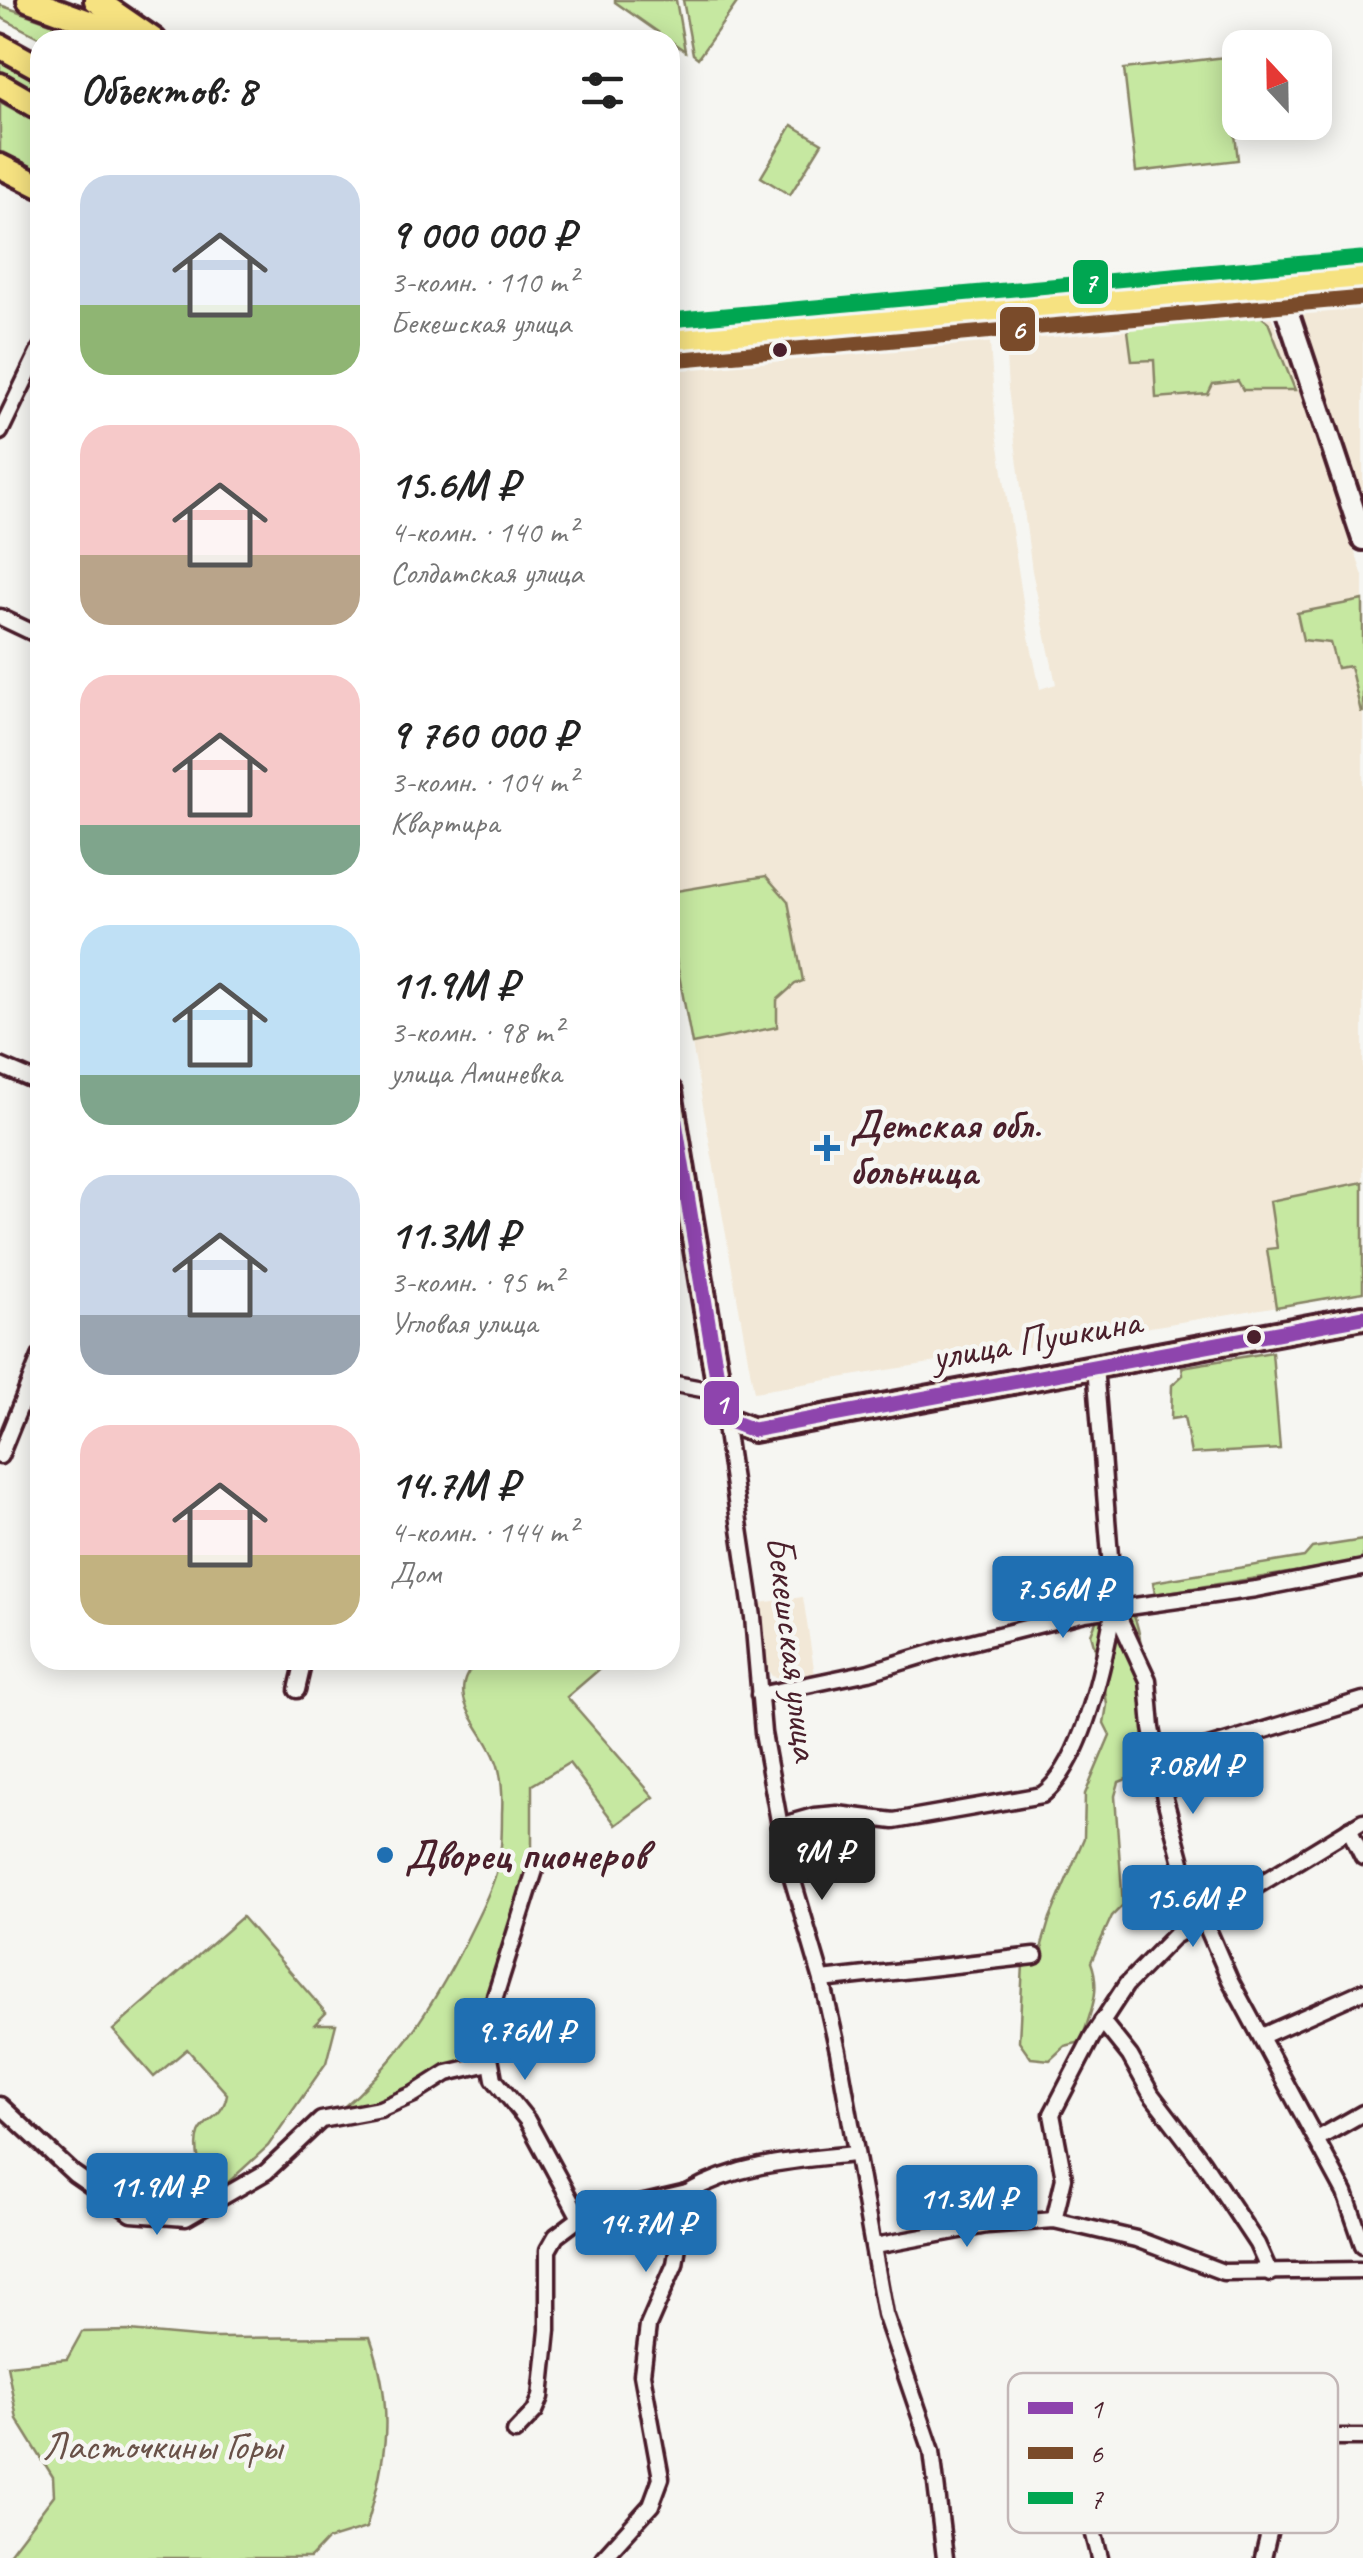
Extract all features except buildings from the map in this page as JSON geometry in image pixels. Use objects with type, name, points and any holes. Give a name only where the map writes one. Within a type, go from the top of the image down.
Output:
[{"type":"main road","points":[[29,0],[111,30]]},
{"type":"main road","points":[[96,0],[140,30]]},
{"type":"main road","points":[[0,46],[30,62]]},
{"type":"main road","points":[[0,86],[30,102]]},
{"type":"main road","points":[[0,166],[30,181]]},
{"type":"main road","points":[[680,339],[1363,278]]},
{"type":"main road","points":[[1278,284],[1363,539]]},
{"type":"main road","name":"Бекешская улица","points":[[680,1154],[724,1419]]},
{"type":"main road","name":"улица Пушкина","points":[[724,1419],[753,1430],[1363,1317]]},
{"type":"street","points":[[0,432],[30,369]]},
{"type":"street","points":[[0,617],[30,631]]},
{"type":"street","points":[[0,1066],[30,1079]]},
{"type":"street","points":[[779,1826],[837,1814],[894,1820],[1042,1795],[1056,1784],[1089,1715],[1114,1607],[1095,1366]]},
{"type":"street","points":[[0,1456],[30,1382]]},
{"type":"street","points":[[680,1385],[718,1392]]},
{"type":"street","name":"Бекешская улица","points":[[724,1419],[779,1826],[822,1980],[885,2314],[932,2451],[945,2558]]},
{"type":"street","points":[[759,1696],[869,1672],[1114,1607],[1256,1589],[1363,1568]]},
{"type":"street","points":[[1114,1607],[1148,1680],[1159,1762],[1187,1881],[1230,1980],[1345,2193],[1363,2245]]},
{"type":"street","points":[[297,1690],[302,1670]]},
{"type":"street","points":[[1159,1762],[1363,1700]]},
{"type":"street","points":[[1054,2220],[1064,2178],[1052,2114],[1102,2020],[1126,1985],[1173,1937],[1356,1825],[1363,1857]]},
{"type":"street","points":[[536,1866],[492,2006],[486,2040],[494,2078],[527,2120],[580,2218]]},
{"type":"street","points":[[822,1980],[1035,1956]]},
{"type":"street","points":[[1262,2036],[1363,1991]]},
{"type":"street","points":[[1102,2020],[1220,2188],[1257,2244],[1270,2273]]},
{"type":"street","points":[[0,2105],[74,2174],[132,2214],[186,2218],[266,2172],[321,2120],[380,2108],[414,2094],[447,2073],[485,2064],[489,2058]]},
{"type":"street","points":[[1318,2139],[1363,2113]]},
{"type":"street","points":[[515,2432],[535,2411],[540,2397],[548,2330],[548,2250],[556,2236],[580,2218],[687,2193],[739,2169],[854,2154]]},
{"type":"street","points":[[603,2558],[651,2505],[661,2478],[642,2374],[648,2326],[675,2264],[687,2193]]},
{"type":"street","points":[[875,2246],[986,2225],[1054,2220],[1136,2240],[1222,2272],[1363,2270]]},
{"type":"street","points":[[1338,2438],[1363,2438]]},
{"type":"street","points":[[1094,2533],[1100,2558]]},
{"type":"street","points":[[1263,2558],[1269,2533]]},
{"type":"shaded area","points":[[1363,301],[1363,502],[1296,305]]},
{"type":"shaded area","points":[[1261,310],[1271,316],[1301,389],[1363,576],[1363,1292],[754,1392],[692,1044],[776,1027],[777,1000],[803,982],[766,876],[680,890],[680,360],[989,329],[996,427],[1040,689],[1056,684],[1032,571],[1008,389],[1004,326]]},
{"type":"shaded area","points":[[803,1597],[815,1675],[790,1680],[772,1676],[766,1667],[759,1603]]},
{"type":"green space","points":[[676,0],[685,51],[680,48],[680,30],[655,30],[615,2]]},
{"type":"green space","points":[[683,0],[739,0],[698,58],[693,54]]},
{"type":"green space","points":[[0,5],[71,30],[30,33],[0,17]]},
{"type":"green space","points":[[1222,57],[1222,140],[1236,140],[1238,160],[1136,172],[1124,69]]},
{"type":"green space","points":[[0,59],[30,76],[30,92],[0,76]]},
{"type":"green space","points":[[0,102],[30,118],[30,171],[0,157]]},
{"type":"green space","points":[[792,125],[822,143],[790,195],[761,177]]},
{"type":"green space","points":[[1258,314],[1268,322],[1295,390],[1243,390],[1238,381],[1213,384],[1208,394],[1156,398],[1154,360],[1132,361],[1127,323]]},
{"type":"green space","points":[[1363,600],[1361,712],[1350,666],[1337,668],[1330,643],[1303,640],[1297,613]]},
{"type":"green space","points":[[766,876],[788,901],[803,981],[777,1000],[777,1027],[692,1044],[680,980],[680,890]]},
{"type":"green space","points":[[1363,1182],[1363,1292],[1276,1307],[1267,1249],[1277,1248],[1270,1201]]},
{"type":"green space","points":[[1272,1352],[1280,1449],[1191,1454],[1184,1417],[1171,1419],[1172,1385],[1183,1375],[1182,1367]]},
{"type":"green space","points":[[1363,1540],[1363,1561],[1155,1594],[1153,1582],[1304,1557],[1312,1548]]},
{"type":"green space","points":[[1131,1610],[1143,1659],[1149,1756],[1147,1771],[1119,1782],[1115,1796],[1123,1905],[1112,1916],[1091,1962],[1095,1992],[1081,2042],[1065,2046],[1050,2060],[1031,2058],[1019,2041],[1023,1964],[1037,1962],[1044,1953],[1042,1945],[1050,1918],[1084,1838],[1085,1794],[1110,1735],[1104,1723],[1104,1681],[1091,1634],[1097,1619]]},
{"type":"green space","points":[[598,1670],[567,1697],[654,1797],[616,1825],[569,1763],[532,1785],[532,1856],[487,2000],[480,2056],[376,2104],[338,2112],[395,2055],[425,2013],[465,1943],[496,1873],[502,1835],[500,1772],[468,1710],[464,1685],[468,1672]]},
{"type":"green space","points":[[242,1917],[326,2013],[315,2024],[336,2024],[326,2063],[268,2146],[222,2188],[190,2191],[189,2176],[199,2162],[198,2136],[224,2105],[227,2094],[187,2049],[154,2077],[113,2030]]},
{"type":"green space","name":"Ласточкины Горы","points":[[129,2331],[207,2338],[370,2337],[383,2387],[385,2433],[366,2528],[327,2540],[310,2558],[6,2558],[54,2495],[53,2477],[17,2419],[7,2365],[67,2359],[82,2332]]},
{"type":"transit line","name":"7","points":[[680,319],[1361,258]]},
{"type":"transit line","name":"6","points":[[680,359],[1363,298]]},
{"type":"transit line","name":"1","points":[[680,1153],[724,1419]]},
{"type":"transit line","name":"1","points":[[724,1419],[753,1430],[1363,1317]]},
{"type":"place","name":"Детская обл. больница","points":[[827,1148]]},
{"type":"place","name":"Дворец пионеров","points":[[385,1855]]}]
